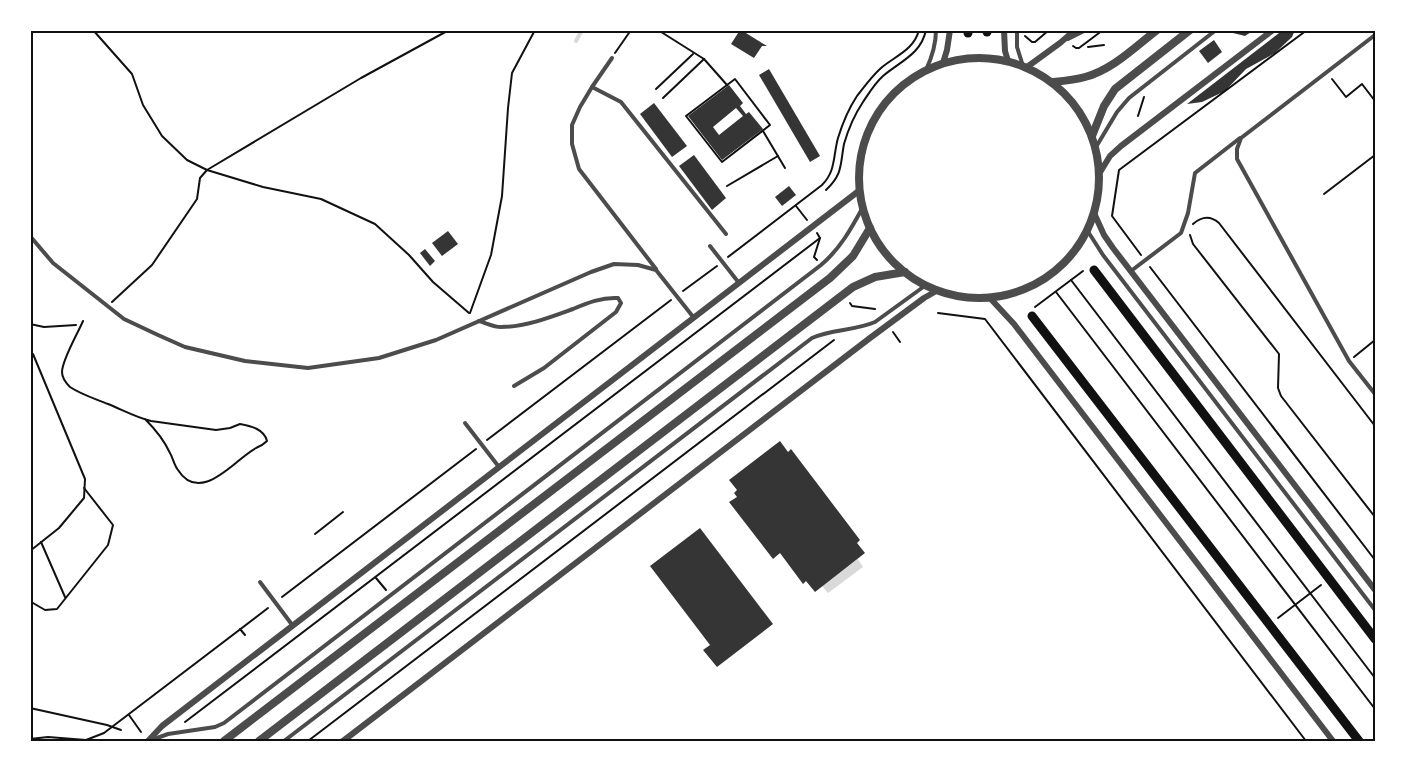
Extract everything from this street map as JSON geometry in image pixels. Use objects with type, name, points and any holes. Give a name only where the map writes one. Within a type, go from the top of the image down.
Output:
[{"type":"main road","points":[[1089,270],[1375,639]]},
{"type":"main road","points":[[1031,313],[1359,741]]},
{"type":"street","points":[[943,63],[950,30]]},
{"type":"street","points":[[1004,30],[1008,61]]},
{"type":"street","points":[[1025,66],[1075,30]]},
{"type":"street","points":[[1052,82],[1086,77],[1100,71],[1157,30]]},
{"type":"street","points":[[1092,136],[1104,106],[1115,89],[1190,30]]},
{"type":"street","points":[[1099,174],[1110,156],[1121,146],[1273,30]]},
{"type":"street","points":[[990,58],[1025,66],[1052,82],[1072,101],[1080,112],[1096,147],[1099,174],[1098,194],[1087,230],[1068,258],[1052,273],[1016,292],[988,297],[968,297],[926,285],[905,272],[885,252],[870,228],[863,207],[860,190],[862,154],[872,125],[892,95],[913,78],[943,63],[990,58]]},
{"type":"street","points":[[148,741],[162,726],[860,190]]},
{"type":"street","points":[[1094,213],[1108,242],[1375,590]]},
{"type":"street","points":[[224,741],[830,278],[852,256],[870,228]]},
{"type":"street","points":[[259,741],[853,287],[875,277],[905,272]]},
{"type":"street","points":[[343,741],[878,331],[938,290]]},
{"type":"street","points":[[988,297],[1014,324],[1333,741]]},
{"type":"lane","points":[[926,70],[934,46],[936,30]]},
{"type":"lane","points":[[1017,30],[1017,47],[1025,66]]},
{"type":"lane","points":[[1060,43],[1086,30]]},
{"type":"lane","points":[[1096,147],[1117,112],[1138,89],[1216,30]]},
{"type":"lane","points":[[1131,272],[1181,233],[1188,213],[1195,173],[1375,35]]},
{"type":"lane","points":[[612,58],[580,107],[572,125],[572,144],[579,169],[694,318]]},
{"type":"lane","points":[[592,87],[621,102],[726,234]]},
{"type":"lane","points":[[1241,138],[1237,149],[1237,159],[1349,360],[1375,394]]},
{"type":"lane","points":[[148,741],[168,734],[215,727],[224,723],[820,266],[842,244],[863,207]]},
{"type":"lane","points":[[1087,230],[1098,248],[1375,610]]},
{"type":"lane","points":[[30,236],[53,263],[124,319],[185,346],[245,361],[309,368],[379,358],[436,340],[614,264],[638,265],[656,270]]},
{"type":"lane","points":[[710,246],[739,284]]},
{"type":"lane","points":[[284,741],[812,338],[824,333],[866,326],[875,322],[926,285]]},
{"type":"lane","points":[[478,321],[499,328],[528,324],[609,297],[618,298],[621,303],[616,312],[544,368],[514,386]]},
{"type":"lane","points":[[465,423],[500,468]]},
{"type":"lane","points":[[260,582],[293,626]]},
{"type":"path","points":[[93,30],[132,74],[143,105],[162,136],[187,160],[207,170],[263,187],[321,199],[375,224],[409,255],[433,282],[478,321]]},
{"type":"path","points":[[108,306],[152,265],[197,199],[200,178],[207,170],[361,78],[449,30]]},
{"type":"path","points":[[470,313],[491,255],[502,196],[512,72],[535,30]]},
{"type":"path","points":[[612,58],[631,30]]},
{"type":"path","points":[[658,30],[704,59],[727,85]]},
{"type":"path","points":[[30,739],[48,737],[86,740],[113,727],[822,185],[832,172],[838,138],[856,99],[881,68],[912,45],[919,30]]},
{"type":"path","points":[[826,190],[841,169],[844,145],[862,103],[881,78],[916,51],[925,38],[926,30]]},
{"type":"path","points":[[1027,37],[1035,42],[1049,30]]},
{"type":"path","points":[[1307,30],[1119,170],[1112,216],[1375,560]]},
{"type":"path","points":[[917,38],[930,39],[922,44]]},
{"type":"path","points":[[1088,47],[1104,45]]},
{"type":"path","points":[[656,89],[694,53]]},
{"type":"path","points":[[663,98],[704,59]]},
{"type":"path","points":[[1327,72],[1346,97],[1362,84],[1375,101]]},
{"type":"path","points":[[735,79],[770,125],[763,131],[722,162],[686,116],[735,79]]},
{"type":"path","points":[[1138,116],[1144,97]]},
{"type":"path","points":[[763,131],[784,168]]},
{"type":"path","points":[[699,144],[704,140]]},
{"type":"path","points":[[1324,194],[1375,155]]},
{"type":"path","points":[[727,186],[778,156]]},
{"type":"path","points":[[795,206],[808,222]]},
{"type":"path","points":[[1375,426],[1219,223],[1206,218],[1196,221],[1190,230],[1193,244],[1279,354],[1278,388],[1281,396],[1375,517]]},
{"type":"path","points":[[816,232],[820,238]]},
{"type":"path","points":[[818,262],[814,257],[820,238]]},
{"type":"path","points":[[185,722],[820,238]]},
{"type":"path","points":[[1031,313],[1071,280],[1089,270]]},
{"type":"path","points":[[1071,280],[1375,678]]},
{"type":"path","points":[[1056,292],[1375,709]]},
{"type":"path","points":[[848,302],[852,306],[875,309]]},
{"type":"path","points":[[938,313],[985,319],[1306,741]]},
{"type":"path","points":[[83,321],[62,372],[63,380],[70,387],[135,417],[216,429],[230,428],[240,424],[260,431],[266,435],[267,441],[217,478],[194,483],[178,471],[170,452],[155,429],[145,419]]},
{"type":"path","points":[[30,324],[44,327],[76,325]]},
{"type":"path","points":[[891,330],[900,342]]},
{"type":"path","points":[[308,741],[834,340]]},
{"type":"path","points":[[1349,360],[1375,340]]},
{"type":"path","points":[[30,551],[59,528],[84,498],[85,479],[33,354]]},
{"type":"path","points":[[573,375],[577,381]]},
{"type":"path","points":[[463,459],[467,465]]},
{"type":"path","points":[[33,603],[45,610],[57,609],[108,545],[113,525],[84,488]]},
{"type":"path","points":[[315,534],[343,512]]},
{"type":"path","points":[[41,542],[65,598]]},
{"type":"path","points":[[352,544],[356,550]]},
{"type":"path","points":[[376,577],[388,592]]},
{"type":"path","points":[[1278,618],[1324,583]]},
{"type":"path","points":[[240,629],[245,635]]},
{"type":"path","points":[[30,708],[121,730]]},
{"type":"path","points":[[129,715],[141,732]]},
{"type":"shaded area","points":[[858,559],[863,567],[828,593],[822,586]]},
{"type":"building","points":[[740,30],[767,46],[762,46],[754,58],[731,44]]},
{"type":"building","points":[[1235,30],[1254,30],[1245,36],[1233,33]]},
{"type":"building","points":[[1283,30],[1295,30],[1292,37],[1275,53],[1246,69],[1225,91],[1202,102],[1187,104]]},
{"type":"building","points":[[1214,40],[1222,52],[1208,63],[1199,51]]},
{"type":"building","points":[[769,69],[820,156],[810,162],[759,75]]},
{"type":"building","points":[[729,85],[743,103],[740,106],[746,114],[749,112],[763,129],[722,160],[688,116]],"holes":[[[736,108],[743,116],[719,135],[713,127]]]},
{"type":"building","points":[[654,103],[687,146],[672,157],[640,114]]},
{"type":"building","points":[[694,155],[726,198],[712,210],[679,166]]},
{"type":"building","points":[[789,186],[796,195],[782,206],[775,197]]},
{"type":"building","points":[[448,231],[458,244],[442,256],[432,243]]},
{"type":"building","points":[[425,249],[435,261],[430,266],[420,253]]},
{"type":"building","points":[[780,441],[788,452],[791,449],[860,540],[857,543],[865,553],[815,592],[806,581],[803,584],[780,553],[773,559],[729,502],[737,497],[734,493],[737,490],[729,480]]},
{"type":"building","points":[[700,528],[773,624],[717,667],[703,650],[710,645],[650,566]]},
{"type":"waterway","points":[[576,41],[582,30]]}]
